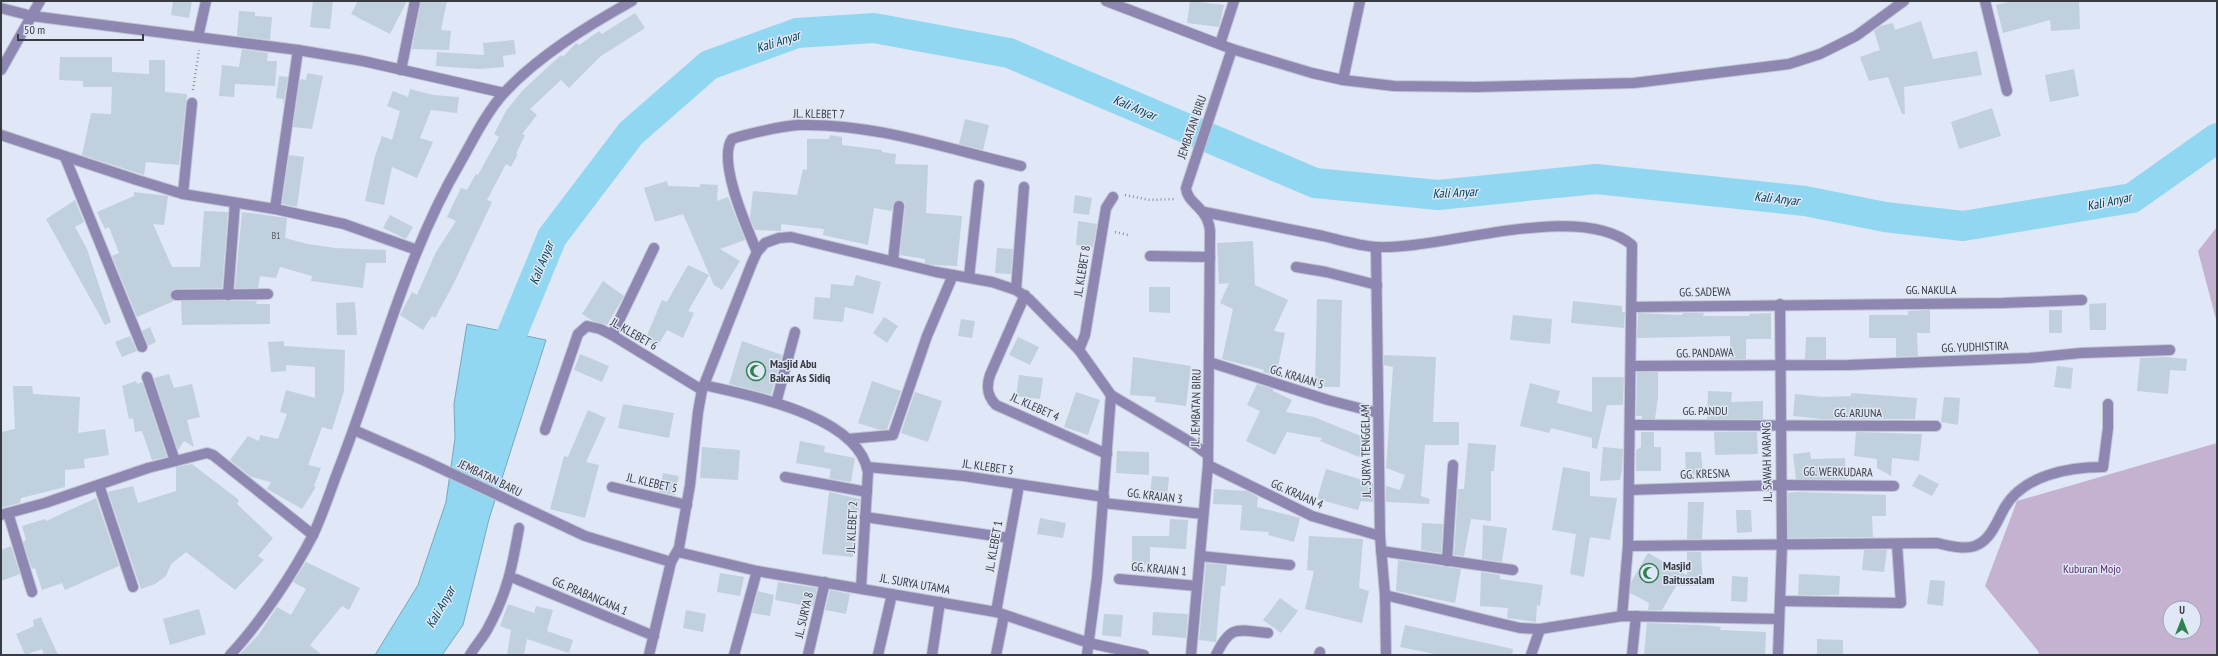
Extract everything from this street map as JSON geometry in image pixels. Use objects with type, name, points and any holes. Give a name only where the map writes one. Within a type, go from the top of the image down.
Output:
[{"type":"street","points":[[1,70],[40,1]]},
{"type":"street","points":[[199,37],[206,1]]},
{"type":"street","points":[[401,70],[415,1]]},
{"type":"street","points":[[230,655],[273,600],[313,534],[354,430],[417,250],[454,173],[485,119],[504,93],[541,60],[573,37],[632,1]]},
{"type":"street","points":[[1106,1],[1232,49],[1312,73],[1343,80],[1394,86],[1475,87],[1634,84],[1789,64],[1820,54],[1856,36],[1904,1]]},
{"type":"street","points":[[1220,44],[1234,1]]},
{"type":"street","points":[[1343,80],[1360,1]]},
{"type":"street","points":[[1985,1],[2007,91]]},
{"type":"street","points":[[1,8],[32,16],[298,50],[401,70],[504,93]]},
{"type":"street","name":"JEMBATAN BIRU","points":[[1186,193],[1191,170],[1232,49]]},
{"type":"street","points":[[275,209],[298,50]]},
{"type":"street","points":[[183,194],[192,103]]},
{"type":"street","name":"JL. KLEBET 7","points":[[758,252],[740,210],[727,153],[732,139],[738,137],[797,125],[847,127],[876,131],[1021,166]]},
{"type":"street","points":[[1,135],[183,194],[275,209],[344,224],[417,250]]},
{"type":"street","points":[[65,157],[142,347]]},
{"type":"street","points":[[969,277],[979,185]]},
{"type":"street","name":"JL. KLEBET 4","points":[[1024,187],[1020,293],[988,382],[989,395],[996,405],[1108,454]]},
{"type":"street","name":"JL. JEMBATAN BIRU","points":[[1186,193],[1204,212],[1210,226],[1208,460],[1191,655]]},
{"type":"street","name":"JL. KLEBET 8","points":[[1079,350],[1085,335],[1106,208],[1113,197]]},
{"type":"street","points":[[228,295],[235,203]]},
{"type":"street","points":[[893,261],[899,206]]},
{"type":"street","points":[[1204,212],[1376,247],[1432,242],[1534,227],[1569,226],[1617,234],[1632,245],[1628,546],[1622,616]]},
{"type":"street","points":[[649,655],[671,562],[678,552],[687,505],[698,412],[703,387],[758,252],[766,243],[779,238],[791,237],[953,275],[969,277],[1020,293],[1079,350],[1111,395],[1108,454],[1097,578],[1087,655]]},
{"type":"street","name":"JL. SURYA TENGGELAM","points":[[1376,247],[1380,536],[1385,595],[1386,655]]},
{"type":"street","points":[[612,335],[654,248]]},
{"type":"street","points":[[1150,256],[1210,257]]},
{"type":"street","points":[[1296,267],[1326,272],[1377,285]]},
{"type":"street","points":[[848,439],[893,435],[927,336],[953,275]]},
{"type":"street","points":[[176,295],[268,294]]},
{"type":"street","name":"GG. NAKULA","points":[[1780,304],[2003,303],[2082,300]]},
{"type":"street","name":"GG. SADEWA","points":[[1632,307],[1780,304]]},
{"type":"street","name":"JL. SAWAH KARANG","points":[[1778,655],[1782,545],[1779,425],[1780,304]]},
{"type":"street","name":"JL. KLEBET 6","points":[[545,430],[561,378],[578,334],[587,326],[600,329],[612,335],[703,387],[776,403],[816,418],[835,428],[848,439],[867,467]]},
{"type":"street","points":[[776,403],[795,332]]},
{"type":"street","name":"GG. YUDHISTIRA","points":[[1780,365],[1849,365],[2029,358],[2081,353],[2170,350]]},
{"type":"street","name":"GG. KRAJAN 5","points":[[1209,362],[1328,400],[1378,413]]},
{"type":"street","name":"GG. PANDAWA","points":[[1631,366],[1780,365]]},
{"type":"street","points":[[147,377],[175,461]]},
{"type":"street","name":"GG. KRAJAN 4","points":[[1111,395],[1192,443],[1208,460],[1312,516],[1380,536]]},
{"type":"street","points":[[1628,546],[1937,543],[1954,547],[1971,547],[1979,544],[1988,536],[2006,506],[2028,484],[2056,473],[2088,466],[2103,466],[2108,428],[2108,404]]},
{"type":"street","name":"GG. PANDU","points":[[1630,425],[1779,425]]},
{"type":"street","name":"GG. ARJUNA","points":[[1779,425],[1936,426]]},
{"type":"street","name":"JEMBATAN BARU","points":[[354,430],[425,461],[585,536],[671,562]]},
{"type":"street","points":[[32,592],[5,514],[199,454],[207,453],[213,455],[313,534]]},
{"type":"street","points":[[1447,561],[1453,465]]},
{"type":"street","name":"JL. KLEBET 3","points":[[867,467],[909,470],[1019,485],[1104,500]]},
{"type":"street","name":"JL. KLEBET 2","points":[[862,588],[867,467]]},
{"type":"street","points":[[785,477],[867,492]]},
{"type":"street","points":[[99,484],[133,587]]},
{"type":"street","name":"GG. KRESNA","points":[[1629,490],[1781,484]]},
{"type":"street","name":"GG. WERKUDARA","points":[[1781,484],[1894,486]]},
{"type":"street","name":"JL. KLEBET 1","points":[[996,655],[1009,538],[1019,485]]},
{"type":"street","name":"JL. KLEBET 5","points":[[612,487],[687,505]]},
{"type":"street","name":"GG. KRAJAN 3","points":[[1104,500],[1204,514]]},
{"type":"street","points":[[865,517],[1009,538]]},
{"type":"street","points":[[470,655],[478,641],[486,632],[509,582],[519,528]]},
{"type":"street","points":[[1780,601],[1901,603],[1897,544]]},
{"type":"street","points":[[1381,551],[1513,570]]},
{"type":"street","name":"JL. SURYA UTAMA","points":[[678,552],[757,571],[1000,613],[1089,643],[1144,655]]},
{"type":"street","points":[[1200,556],[1290,565]]},
{"type":"street","points":[[734,655],[757,571]]},
{"type":"street","name":"GG. PRABANCANA 1","points":[[516,579],[654,636]]},
{"type":"street","name":"GG. KRAJAN 1","points":[[1119,579],[1197,586]]},
{"type":"street","name":"JL. SURYA 8","points":[[808,655],[825,582]]},
{"type":"street","points":[[878,655],[892,594]]},
{"type":"street","points":[[1385,595],[1520,628],[1540,629],[1622,616],[1779,619]]},
{"type":"street","points":[[932,655],[940,602]]},
{"type":"street","points":[[1632,655],[1636,616]]},
{"type":"street","points":[[1531,655],[1540,629]]},
{"type":"street","points":[[1216,655],[1227,635],[1233,632],[1239,630],[1268,633]]},
{"type":"path","points":[[192,103],[199,37]]},
{"type":"path","points":[[1113,197],[1125,195],[1150,200],[1174,200],[1186,193]]},
{"type":"green space","points":[[2217,227],[2217,323],[2198,251]]},
{"type":"green space","name":"Kuburan Mojo","points":[[2217,443],[2217,655],[2039,655],[2038,651],[1985,586],[2017,501]]},
{"type":"water","points":[[467,324],[546,340],[489,519],[463,625],[442,655],[375,655],[418,585],[446,502],[455,438],[454,404]]},
{"type":"building","points":[[173,1],[192,1],[189,18],[171,15]]},
{"type":"building","points":[[313,1],[333,1],[330,29],[310,27]]},
{"type":"building","points":[[358,1],[407,1],[390,34],[351,14]]},
{"type":"building","points":[[421,1],[447,1],[441,30],[451,31],[449,50],[412,49]]},
{"type":"building","points":[[1190,1],[1224,5],[1219,27],[1187,23]]},
{"type":"building","points":[[2012,1],[2079,1],[2080,29],[2051,31],[2050,20],[2003,33],[1996,5]]},
{"type":"building","points":[[239,11],[255,12],[255,16],[272,17],[270,40],[237,36]]},
{"type":"building","points":[[635,13],[645,28],[601,56],[569,88],[561,80],[530,109],[537,115],[522,134],[525,135],[516,154],[518,154],[511,167],[506,164],[487,200],[492,202],[454,283],[435,318],[432,316],[423,330],[400,315],[412,292],[417,295],[436,252],[456,221],[447,217],[461,188],[467,190],[476,174],[478,175],[499,137],[494,134],[506,111],[523,90],[561,55],[563,57],[576,43],[579,45],[599,31],[602,34]]},
{"type":"building","points":[[1921,21],[1933,59],[1977,51],[1982,75],[1904,87],[1905,114],[1902,114],[1888,77],[1869,81],[1860,57],[1880,50],[1874,31],[1880,26],[1893,23],[1895,30]]},
{"type":"building","points":[[514,40],[516,54],[503,56],[504,67],[479,69],[436,66],[437,52],[484,55],[483,43]]},
{"type":"building","points":[[242,49],[268,53],[267,61],[277,61],[275,86],[235,84],[234,97],[219,96],[222,65],[239,67]]},
{"type":"building","points":[[60,57],[112,57],[112,72],[149,74],[149,60],[165,60],[165,92],[187,94],[179,165],[146,162],[144,175],[82,155],[91,113],[111,114],[112,87],[83,87],[83,81],[59,80]]},
{"type":"building","points":[[2074,69],[2079,96],[2050,102],[2045,75]]},
{"type":"building","points":[[307,73],[323,76],[312,129],[293,127],[300,79],[306,80]]},
{"type":"building","points":[[279,76],[288,77],[283,106],[283,99],[276,98]]},
{"type":"building","points":[[410,89],[433,95],[459,97],[457,113],[431,110],[420,138],[433,142],[417,178],[392,167],[384,205],[365,201],[375,156],[382,136],[392,140],[400,111],[387,106],[393,91],[408,97]]},
{"type":"building","points":[[1992,108],[2001,136],[1959,149],[1951,122]]},
{"type":"building","points":[[965,119],[989,125],[983,150],[959,144]]},
{"type":"building","points":[[830,135],[842,137],[842,145],[882,150],[882,152],[896,154],[895,164],[928,165],[926,213],[962,216],[957,266],[934,265],[925,263],[925,259],[900,255],[905,203],[900,200],[894,202],[892,211],[874,208],[868,245],[823,235],[824,229],[781,224],[781,231],[755,230],[750,218],[753,191],[797,195],[803,169],[807,170],[807,139],[829,139]]},
{"type":"building","points":[[289,155],[304,157],[297,207],[282,204]]},
{"type":"building","points":[[667,181],[668,186],[700,187],[700,184],[718,185],[717,201],[728,197],[745,240],[720,249],[740,261],[722,290],[714,285],[683,214],[655,222],[644,188]]},
{"type":"building","points":[[134,192],[168,196],[164,225],[153,224],[172,267],[200,267],[204,211],[228,212],[222,288],[173,289],[170,295],[174,301],[137,317],[112,256],[119,253],[109,227],[105,229],[97,212],[134,196]]},
{"type":"building","points":[[1075,195],[1092,198],[1089,215],[1073,213]]},
{"type":"building","points":[[75,200],[84,222],[75,227],[87,249],[111,322],[105,325],[46,219]]},
{"type":"building","points":[[242,212],[287,218],[285,238],[308,244],[335,248],[386,250],[386,263],[366,263],[363,288],[311,281],[312,276],[280,267],[276,278],[260,276],[258,288],[235,288]]},
{"type":"building","points":[[390,215],[413,227],[406,239],[383,228]]},
{"type":"building","points":[[1078,221],[1097,224],[1093,247],[1076,245]]},
{"type":"building","points":[[1253,241],[1255,285],[1288,300],[1274,331],[1285,333],[1276,376],[1263,372],[1264,370],[1222,359],[1233,309],[1220,303],[1229,283],[1219,284],[1217,243]]},
{"type":"building","points":[[997,248],[1013,249],[1011,274],[995,273]]},
{"type":"building","points":[[688,265],[709,275],[688,311],[694,313],[683,338],[667,330],[657,347],[645,340],[662,300],[667,302]]},
{"type":"building","points":[[856,275],[881,282],[873,314],[845,307],[843,322],[813,319],[815,297],[830,298],[831,284],[853,286]]},
{"type":"building","points":[[603,281],[624,296],[607,325],[593,321],[582,314]]},
{"type":"building","points":[[1149,287],[1170,287],[1170,313],[1149,312]]},
{"type":"building","points":[[1317,299],[1342,300],[1340,387],[1315,387]]},
{"type":"building","points":[[181,301],[257,301],[256,304],[270,304],[270,324],[182,325]]},
{"type":"building","points":[[1573,301],[1622,306],[1622,312],[1625,312],[1624,328],[1571,323]]},
{"type":"building","points":[[355,302],[357,335],[337,335],[336,303]]},
{"type":"building","points":[[2106,303],[2106,330],[2090,330],[2089,304]]},
{"type":"building","points":[[1930,310],[1930,333],[1917,333],[1918,356],[1896,357],[1896,338],[1869,338],[1869,315],[1908,315],[1908,311]]},
{"type":"building","points":[[2049,310],[2062,310],[2062,333],[2049,333]]},
{"type":"building","points":[[1638,313],[1682,315],[1683,313],[1704,313],[1703,316],[1749,316],[1749,314],[1771,313],[1771,339],[1746,339],[1746,359],[1730,359],[1730,336],[1637,338]]},
{"type":"building","points":[[1513,315],[1552,319],[1550,344],[1510,340]]},
{"type":"building","points":[[884,317],[898,326],[887,343],[873,333]]},
{"type":"building","points":[[961,319],[975,321],[972,338],[958,336]]},
{"type":"building","points":[[150,327],[156,342],[148,346],[142,331]]},
{"type":"building","points":[[130,336],[137,351],[122,357],[115,342]]},
{"type":"building","points":[[1018,337],[1039,347],[1030,365],[1009,355]]},
{"type":"building","points":[[1806,337],[1826,337],[1826,359],[1805,359]]},
{"type":"building","points":[[284,341],[284,346],[345,350],[344,391],[332,430],[322,427],[308,465],[321,468],[314,486],[316,487],[302,509],[267,489],[271,482],[251,477],[230,460],[248,436],[259,441],[260,435],[278,439],[287,414],[280,412],[286,390],[315,398],[315,367],[286,365],[286,371],[271,372],[268,342]]},
{"type":"building","name":"Masjid Abu Bakar As Sidiq","points":[[742,341],[782,355],[771,395],[729,384]]},
{"type":"building","points":[[580,354],[609,366],[602,382],[574,370]]},
{"type":"building","points":[[1384,355],[1436,357],[1433,422],[1459,422],[1459,445],[1425,445],[1421,496],[1430,499],[1429,504],[1386,502],[1386,486],[1400,490],[1405,475],[1386,468],[1393,367],[1384,365]]},
{"type":"building","points":[[1133,357],[1191,366],[1186,406],[1155,402],[1156,397],[1130,395]]},
{"type":"building","points":[[2167,357],[2187,359],[2186,371],[2170,370],[2168,394],[2137,391],[2140,358]]},
{"type":"building","points":[[2057,366],[2073,368],[2071,389],[2054,387]]},
{"type":"building","points":[[1637,372],[1658,372],[1658,397],[1655,419],[1642,419],[1642,416],[1636,416]]},
{"type":"building","points":[[169,374],[174,388],[192,384],[200,417],[187,420],[194,447],[184,441],[178,450],[154,378]]},
{"type":"building","points":[[1019,375],[1043,378],[1040,399],[1016,396]]},
{"type":"building","points":[[1592,377],[1624,377],[1623,405],[1607,405],[1597,449],[1592,448],[1592,438],[1551,428],[1549,433],[1520,426],[1530,383],[1560,391],[1557,403],[1592,412]]},
{"type":"building","points":[[136,381],[137,384],[142,382],[167,457],[152,460],[142,431],[135,432],[133,418],[129,419],[122,386]]},
{"type":"building","points":[[872,381],[901,391],[887,429],[880,430],[858,423]]},
{"type":"building","points":[[1257,384],[1273,389],[1273,391],[1292,400],[1286,412],[1314,417],[1366,438],[1359,457],[1320,441],[1322,438],[1287,432],[1275,455],[1246,441],[1260,411],[1247,405]]},
{"type":"building","points":[[13,386],[32,386],[33,394],[80,397],[78,433],[105,429],[109,455],[84,459],[85,468],[65,470],[65,487],[21,498],[20,503],[1,508],[1,432],[15,429]]},
{"type":"building","points":[[1708,391],[1732,392],[1731,402],[1763,401],[1763,419],[1707,419]]},
{"type":"building","points":[[915,392],[942,401],[928,442],[901,433]]},
{"type":"building","points":[[1076,392],[1100,400],[1088,435],[1064,427]]},
{"type":"building","points":[[1851,393],[1917,398],[1915,419],[1822,419],[1793,416],[1795,394],[1824,397],[1851,396]]},
{"type":"building","points":[[1944,397],[1960,398],[1958,425],[1941,422]]},
{"type":"building","points":[[623,404],[674,413],[669,438],[618,428]]},
{"type":"building","points":[[588,410],[606,418],[586,462],[599,465],[585,518],[550,509],[564,456],[568,457]]},
{"type":"building","points":[[1641,432],[1654,432],[1654,447],[1661,447],[1661,471],[1636,471],[1636,450],[1641,447]]},
{"type":"building","points":[[1714,432],[1757,432],[1758,454],[1715,455]]},
{"type":"building","points":[[1856,432],[1922,434],[1919,461],[1892,458],[1891,476],[1877,468],[1877,459],[1854,456]]},
{"type":"building","points":[[800,441],[825,446],[824,452],[855,458],[851,482],[829,478],[831,469],[796,463]]},
{"type":"building","points":[[1468,443],[1496,445],[1494,471],[1491,471],[1491,521],[1471,519],[1464,556],[1454,555],[1458,489],[1464,489]]},
{"type":"building","points":[[702,447],[740,450],[738,480],[700,478]]},
{"type":"building","points":[[1603,447],[1623,449],[1620,480],[1600,481]]},
{"type":"building","points":[[1117,451],[1149,452],[1149,475],[1116,473]]},
{"type":"building","points":[[1685,452],[1701,452],[1703,474],[1686,475]]},
{"type":"building","points":[[1810,452],[1811,459],[1845,458],[1846,479],[1796,479],[1793,454]]},
{"type":"building","points":[[192,464],[239,500],[237,504],[273,538],[258,556],[264,560],[235,590],[186,552],[171,564],[166,576],[155,584],[141,589],[108,492],[133,486],[138,503],[176,491],[176,467]]},
{"type":"building","points":[[1563,467],[1590,472],[1590,496],[1617,498],[1610,540],[1590,537],[1584,577],[1570,574],[1576,534],[1552,530]]},
{"type":"building","points":[[1326,469],[1373,483],[1373,502],[1361,501],[1358,510],[1317,499]]},
{"type":"building","points":[[663,473],[679,476],[675,495],[659,492]]},
{"type":"building","points":[[1919,474],[1939,484],[1932,496],[1912,486]]},
{"type":"building","points":[[1152,476],[1169,477],[1167,498],[1150,496]]},
{"type":"building","points":[[1214,489],[1247,491],[1258,497],[1257,507],[1300,518],[1294,542],[1268,535],[1269,532],[1240,530],[1242,505],[1213,504]]},
{"type":"building","points":[[829,492],[860,499],[853,557],[822,554]]},
{"type":"building","points":[[1788,493],[1886,495],[1886,516],[1872,516],[1873,537],[1788,538]]},
{"type":"building","points":[[96,498],[119,566],[65,590],[62,583],[42,590],[35,568],[32,569],[23,542],[26,540],[22,526],[45,519],[46,521]]},
{"type":"building","points":[[1688,502],[1704,502],[1702,539],[1687,539]]},
{"type":"building","points":[[1736,510],[1751,510],[1752,532],[1737,533]]},
{"type":"building","points":[[1040,518],[1066,523],[1063,538],[1037,534]]},
{"type":"building","points":[[1170,519],[1188,520],[1186,549],[1150,547],[1150,565],[1132,565],[1132,536],[1169,536]]},
{"type":"building","points":[[1422,523],[1443,524],[1441,553],[1421,550]]},
{"type":"building","points":[[1483,525],[1507,528],[1502,562],[1482,559]]},
{"type":"building","points":[[1309,536],[1363,539],[1359,588],[1369,591],[1362,623],[1305,609],[1314,571],[1307,570]]},
{"type":"building","points":[[11,546],[20,574],[1,581],[1,550]]},
{"type":"building","points":[[1864,550],[1887,550],[1884,572],[1862,570]]},
{"type":"building","points":[[1687,552],[1701,552],[1703,584],[1707,586],[1676,586],[1662,610],[1648,610],[1649,603],[1630,593],[1631,582],[1648,553],[1687,575]]},
{"type":"building","points":[[1398,560],[1461,569],[1455,603],[1396,591]]},
{"type":"building","points":[[306,562],[360,588],[349,610],[342,606],[310,645],[322,655],[239,655],[259,634],[277,607],[291,615],[306,589],[293,582]]},
{"type":"building","points":[[1206,563],[1227,565],[1225,586],[1221,586],[1216,642],[1199,640]]},
{"type":"building","points":[[1481,572],[1500,575],[1500,579],[1543,585],[1540,606],[1537,605],[1536,622],[1507,618],[1508,608],[1480,606]]},
{"type":"building","points":[[720,573],[744,577],[740,596],[717,592]]},
{"type":"building","points":[[1799,574],[1840,576],[1839,595],[1798,595]]},
{"type":"building","points":[[1732,576],[1748,577],[1747,602],[1731,601]]},
{"type":"building","points":[[1930,580],[1945,581],[1943,606],[1927,604]]},
{"type":"building","points":[[778,582],[817,588],[813,607],[775,600]]},
{"type":"building","points":[[830,590],[850,594],[846,614],[825,610]]},
{"type":"building","points":[[758,591],[774,595],[770,616],[752,613]]},
{"type":"building","points":[[1280,598],[1298,611],[1281,633],[1263,620]]},
{"type":"building","points":[[508,604],[534,613],[536,606],[553,610],[547,631],[573,640],[569,653],[527,639],[524,655],[507,655],[511,630],[500,626]]},
{"type":"building","points":[[199,609],[206,634],[170,645],[163,619]]},
{"type":"building","points":[[686,610],[706,614],[703,632],[683,628]]},
{"type":"building","points":[[1153,612],[1188,614],[1186,638],[1152,635]]},
{"type":"building","points":[[1104,614],[1123,615],[1121,637],[1102,635]]},
{"type":"building","points":[[41,617],[58,655],[44,655],[42,649],[25,655],[16,634],[34,626],[33,620]]},
{"type":"building","points":[[1647,623],[1700,625],[1721,627],[1720,630],[1766,632],[1765,655],[1644,655]]},
{"type":"building","points":[[1405,625],[1513,649],[1512,655],[1440,655],[1400,647]]},
{"type":"building","points":[[1817,639],[1843,640],[1843,655],[1817,655]]},
{"type":"waterway","name":"Kali Anyar","points":[[501,371],[507,346],[552,237],[631,133],[709,65],[797,33],[874,28],[1009,53],[1315,183],[1438,195],[1596,179],[1805,201],[1885,217],[1963,226],[2132,198],[2217,138]]},
{"type":"place","name":"Masjid Abu Bakar As Sidiq","points":[[756,371]]},
{"type":"place","name":"Masjid Baitussalam","points":[[1649,573]]}]
